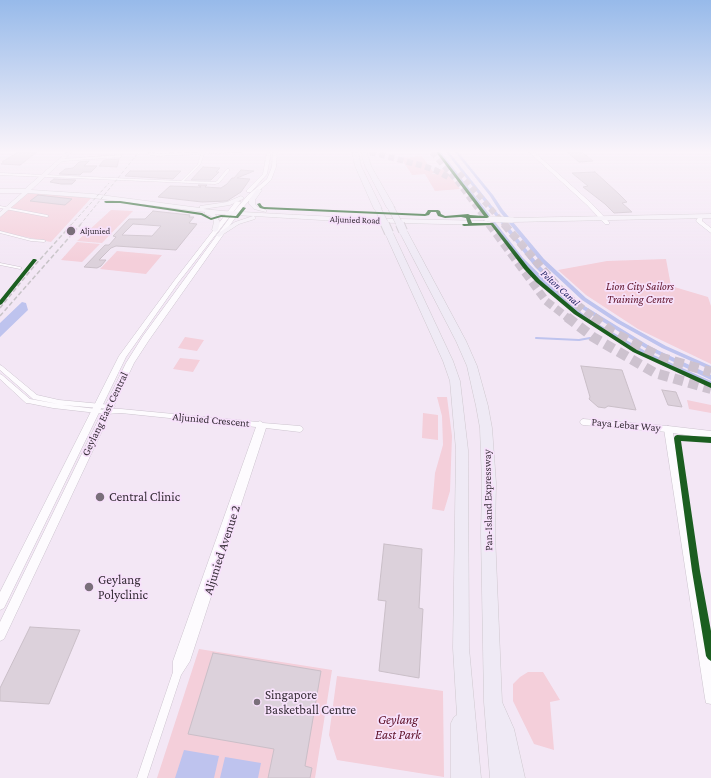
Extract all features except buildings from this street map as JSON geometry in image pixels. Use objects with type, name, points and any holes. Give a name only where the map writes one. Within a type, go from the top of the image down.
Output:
[{"type":"highway","points":[[368,188],[448,361],[455,381],[458,400],[462,450],[461,778]]},
{"type":"highway","name":"Pan-Island Expressway","points":[[382,188],[461,341],[472,366],[481,399],[486,428],[489,483],[488,534],[493,702],[500,778]]},
{"type":"highway","points":[[461,648],[471,778]]},
{"type":"highway","points":[[493,702],[505,729],[515,778]]},
{"type":"main road","points":[[53,188],[69,191]]},
{"type":"main road","points":[[202,210],[228,204],[241,198],[252,188]]},
{"type":"main road","points":[[570,188],[605,221]]},
{"type":"main road","name":"Aljunied Road","points":[[0,189],[69,191],[202,210]]},
{"type":"main road","points":[[0,215],[29,189]]},
{"type":"main road","name":"Aljunied Road","points":[[29,189],[41,192],[101,197],[202,210],[355,220],[512,222],[711,220]]},
{"type":"main road","points":[[233,212],[250,196],[259,190]]},
{"type":"main road","points":[[259,190],[252,200],[252,204],[264,213]]},
{"type":"main road","points":[[18,199],[41,192]]},
{"type":"main road","points":[[233,212],[241,198]]},
{"type":"main road","points":[[202,210],[213,215],[216,219],[217,232],[264,213]]},
{"type":"main road","name":"Geylang East Central","points":[[0,604],[96,407],[131,343],[233,212]]},
{"type":"main road","points":[[588,219],[596,216],[596,212]]},
{"type":"main road","name":"Aljunied Road","points":[[700,219],[711,216]]},
{"type":"main road","name":"Aljunied Road","points":[[512,222],[588,219],[605,221]]},
{"type":"main road","points":[[700,219],[711,231]]},
{"type":"main road","name":"Geylang East Central","points":[[0,635],[130,363],[217,232]]},
{"type":"main road","points":[[711,435],[668,429],[711,698]]},
{"type":"street","points":[[0,207],[47,216]]},
{"type":"street","points":[[0,232],[31,240],[44,241]]},
{"type":"street","points":[[0,264],[12,267]]},
{"type":"street","points":[[0,367],[35,397],[96,407]]},
{"type":"street","points":[[0,376],[28,401],[53,406],[96,407]]},
{"type":"street","name":"Aljunied Crescent","points":[[96,407],[121,411],[300,429]]},
{"type":"street","name":"Paya Lebar Way","points":[[583,422],[668,429]]},
{"type":"street","name":"Aljunied Avenue 2","points":[[142,778],[177,673],[178,660],[262,424]]},
{"type":"green space","points":[[433,188],[460,189],[435,191]]},
{"type":"green space","points":[[27,191],[93,196],[51,242],[0,232],[0,215]]},
{"type":"green space","points":[[111,210],[133,211],[102,243],[77,241]]},
{"type":"green space","points":[[77,242],[100,244],[82,262],[61,260]]},
{"type":"green space","points":[[117,251],[162,255],[146,274],[100,269]]},
{"type":"green space","name":"Lion City Sailors Training Centre","points":[[666,259],[671,286],[708,297],[711,306],[711,364],[638,329],[586,295],[558,270],[607,261]]},
{"type":"green space","points":[[185,337],[204,340],[197,351],[178,348]]},
{"type":"green space","points":[[180,358],[200,360],[193,372],[173,369]]},
{"type":"green space","points":[[437,397],[447,397],[452,436],[450,491],[444,511],[432,509],[435,473],[443,445],[442,416]]},
{"type":"green space","points":[[687,400],[711,405],[711,413],[689,409]]},
{"type":"green space","points":[[423,413],[438,415],[438,440],[422,438]]},
{"type":"green space","points":[[199,649],[332,670],[315,778],[157,778]]},
{"type":"green space","points":[[528,672],[543,672],[560,700],[550,702],[554,750],[534,744],[513,701],[513,684]]},
{"type":"green space","name":"Geylang East Park","points":[[337,676],[443,691],[444,777],[337,760],[329,735]]},
{"type":"water","points":[[22,302],[26,303],[28,310],[0,337],[0,323]]},
{"type":"water","points":[[184,750],[219,756],[214,778],[175,778]]},
{"type":"water","points":[[225,757],[261,763],[258,778],[220,778]]},
{"type":"waterway","name":"Pelton Canal","points":[[467,188],[521,259],[562,299],[586,319],[645,353],[711,383]]},
{"type":"waterway","name":"Pelton Canal","points":[[476,188],[537,266],[562,291],[581,306],[649,348],[711,378]]},
{"type":"waterway","name":"Pelton Canal","points":[[486,188],[501,211],[542,260],[584,299],[619,322],[664,347],[711,368]]},
{"type":"waterway","name":"Pelton Canal","points":[[607,332],[614,327]]},
{"type":"waterway","points":[[536,338],[579,340],[590,338]]},
{"type":"tunnel","points":[[463,188],[490,225]]},
{"type":"tunnel","points":[[473,188],[505,225]]},
{"type":"tunnel","points":[[489,224],[546,301],[568,318]]},
{"type":"tunnel","points":[[504,224],[565,295],[594,318]]},
{"type":"tunnel","points":[[567,317],[593,337],[655,373],[711,389]]},
{"type":"tunnel","points":[[593,317],[612,332],[662,358],[711,372]]},
{"type":"railway","points":[[71,225],[104,188]]},
{"type":"railway","points":[[80,225],[110,188]]},
{"type":"railway","points":[[0,308],[35,265],[72,224]]},
{"type":"railway","points":[[0,316],[81,224]]},
{"type":"cycle path","points":[[465,188],[487,217],[462,216],[468,217],[471,225]]},
{"type":"cycle path","points":[[106,202],[120,202],[202,214],[211,219],[221,216],[237,217],[244,208]]},
{"type":"cycle path","points":[[259,204],[264,208],[425,215],[428,214],[429,211],[438,211],[439,215],[445,217],[468,215]]},
{"type":"cycle path","points":[[471,225],[492,224],[538,281],[576,313],[635,351],[711,386]]},
{"type":"cycle path","points":[[464,225],[471,225],[471,225],[464,225]]},
{"type":"cycle path","points":[[0,303],[35,260]]},
{"type":"cycle path","points":[[711,440],[677,438],[696,571],[711,656]]},
{"type":"place","name":"Aljunied","points":[[71,231]]},
{"type":"place","name":"Central Clinic","points":[[100,497]]},
{"type":"place","name":"Geylang Polyclinic","points":[[89,587]]},
{"type":"place","name":"Singapore Basketball Centre","points":[[257,702]]}]
